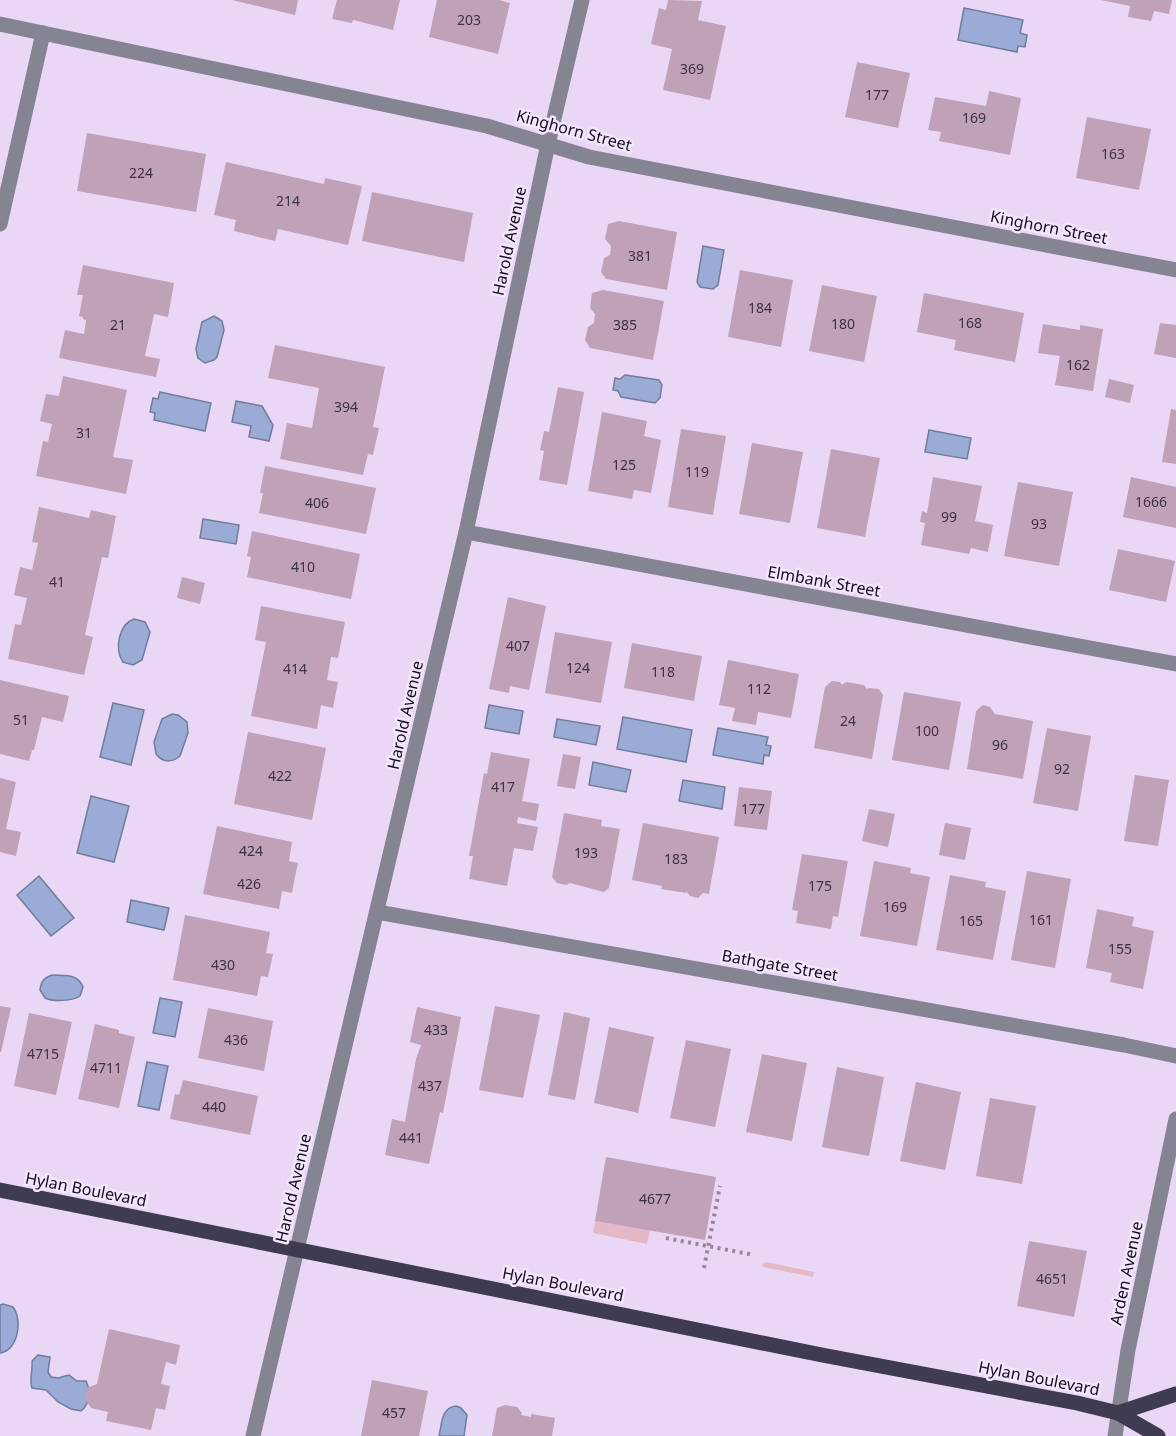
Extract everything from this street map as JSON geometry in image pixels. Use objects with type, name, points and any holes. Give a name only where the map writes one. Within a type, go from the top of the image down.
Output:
[{"type":"main road","name":"Hylan Boulevard","points":[[0,1190],[1119,1413],[1158,1436]]},
{"type":"main road","name":"Hylan Boulevard","points":[[1119,1413],[1176,1394]]},
{"type":"street","name":"Harold Avenue","points":[[253,1436],[466,532],[548,144],[582,0]]},
{"type":"street","name":"Kinghorn Street","points":[[0,24],[487,126],[589,157],[1176,270]]},
{"type":"street","points":[[0,224],[44,33]]},
{"type":"street","name":"Elmbank Street","points":[[466,532],[1176,664]]},
{"type":"street","name":"Bathgate Street","points":[[377,912],[1176,1056]]},
{"type":"street","name":"Arden Avenue","points":[[1115,1436],[1128,1350],[1176,1119]]},
{"type":"path","points":[[704,1268],[720,1186]]},
{"type":"path","points":[[666,1238],[754,1255]]},
{"type":"shaded area","points":[[595,1221],[650,1230],[647,1244],[593,1233]]},
{"type":"shaded area","points":[[766,1262],[814,1272],[813,1277],[763,1267],[762,1264]]},
{"type":"water","points":[[964,8],[1023,20],[1020,33],[1027,35],[1025,47],[1018,46],[1017,52],[958,40]]},
{"type":"water","points":[[703,246],[724,250],[718,285],[713,289],[700,287],[697,282]]},
{"type":"water","points":[[214,316],[222,321],[224,330],[217,357],[205,363],[198,358],[196,349],[202,322]]},
{"type":"water","points":[[625,375],[659,380],[662,385],[660,398],[655,403],[621,397],[618,391],[613,390],[615,378],[620,379]]},
{"type":"water","points":[[160,392],[211,403],[205,431],[154,420],[155,413],[150,412],[153,398],[158,399]]},
{"type":"water","points":[[236,401],[262,406],[273,425],[269,441],[249,437],[251,426],[232,422]]},
{"type":"water","points":[[929,430],[971,438],[967,459],[925,452]]},
{"type":"water","points":[[203,519],[239,525],[236,544],[200,538]]},
{"type":"water","points":[[134,619],[145,622],[150,632],[142,660],[133,665],[123,662],[120,657],[119,644],[125,626]]},
{"type":"water","points":[[113,703],[144,710],[131,765],[100,757]]},
{"type":"water","points":[[489,705],[523,711],[519,734],[485,728]]},
{"type":"water","points":[[172,714],[178,715],[187,722],[188,733],[180,756],[167,761],[156,754],[154,742],[162,719]]},
{"type":"water","points":[[623,717],[692,730],[686,762],[617,749]]},
{"type":"water","points":[[557,719],[600,726],[596,745],[554,737]]},
{"type":"water","points":[[718,728],[768,737],[766,745],[771,746],[769,756],[764,755],[763,764],[713,755]]},
{"type":"water","points":[[593,762],[631,770],[626,792],[589,785]]},
{"type":"water","points":[[683,780],[725,787],[722,809],[679,801]]},
{"type":"water","points":[[91,796],[129,806],[114,862],[77,853]]},
{"type":"water","points":[[39,876],[74,918],[51,936],[17,895]]},
{"type":"water","points":[[131,900],[169,908],[164,930],[127,922]]},
{"type":"water","points":[[52,975],[78,979],[83,987],[80,996],[63,1000],[45,998],[40,990],[41,984]]},
{"type":"water","points":[[160,998],[182,1002],[175,1037],[153,1033]]},
{"type":"water","points":[[147,1062],[168,1066],[159,1110],[138,1106]]},
{"type":"water","points":[[0,1305],[13,1307],[18,1319],[18,1327],[11,1347],[0,1353]]},
{"type":"water","points":[[38,1355],[50,1357],[48,1372],[51,1377],[69,1375],[77,1381],[86,1381],[89,1397],[81,1411],[58,1402],[46,1390],[32,1388],[32,1361]]},
{"type":"water","points":[[456,1406],[467,1415],[464,1436],[439,1436],[445,1413],[451,1407]]},
{"type":"building","points":[[232,0],[298,0],[295,15]]},
{"type":"building","points":[[337,0],[400,0],[393,30],[353,20],[352,23],[332,19]]},
{"type":"building","points":[[437,0],[499,0],[510,3],[498,54],[429,37]]},
{"type":"building","points":[[668,0],[702,1],[698,20],[726,26],[710,100],[663,90],[672,49],[651,44],[659,8],[666,10]]},
{"type":"building","points":[[1101,0],[1172,0],[1169,14],[1154,11],[1151,21],[1128,17],[1130,6]]},
{"type":"building","points":[[857,62],[910,73],[898,128],[845,117]]},
{"type":"building","points":[[989,91],[1021,98],[1010,155],[939,141],[941,132],[928,130],[935,97],[986,106]]},
{"type":"building","points":[[1087,117],[1151,129],[1139,190],[1076,178]]},
{"type":"building","points":[[87,133],[206,154],[196,212],[77,191]]},
{"type":"building","points":[[226,162],[324,184],[325,178],[362,186],[348,245],[278,229],[275,241],[234,231],[236,220],[214,215]]},
{"type":"building","points":[[372,192],[473,213],[464,262],[362,241]]},
{"type":"building","points":[[619,221],[677,232],[667,290],[606,279],[601,272],[604,258],[610,255],[611,246],[605,239],[608,224]]},
{"type":"building","points":[[83,265],[174,283],[168,317],[154,314],[145,356],[160,359],[156,377],[59,358],[65,330],[84,334],[86,320],[79,316],[83,295],[77,295]]},
{"type":"building","points":[[740,270],[793,280],[781,347],[728,337]]},
{"type":"building","points":[[822,285],[877,296],[864,362],[809,351]]},
{"type":"building","points":[[603,290],[664,301],[653,360],[590,348],[585,340],[588,327],[594,323],[595,314],[590,308],[592,293]]},
{"type":"building","points":[[924,293],[1024,313],[1015,362],[954,350],[956,340],[917,332]]},
{"type":"building","points":[[1160,323],[1176,325],[1176,358],[1154,354]]},
{"type":"building","points":[[1043,324],[1080,330],[1080,325],[1103,329],[1093,391],[1055,385],[1060,356],[1038,353]]},
{"type":"building","points":[[275,345],[385,367],[373,427],[379,428],[373,455],[368,454],[363,475],[280,459],[287,423],[312,428],[319,388],[268,378]]},
{"type":"building","points":[[63,376],[127,390],[113,457],[133,460],[126,494],[36,476],[43,441],[48,442],[52,424],[40,421],[46,394],[59,396]]},
{"type":"building","points":[[1109,379],[1134,385],[1130,403],[1105,397]]},
{"type":"building","points":[[558,387],[584,392],[567,485],[539,480],[544,451],[540,450],[544,431],[549,432]]},
{"type":"building","points":[[1171,409],[1176,410],[1176,464],[1162,462]]},
{"type":"building","points":[[602,412],[647,421],[644,436],[661,440],[651,493],[634,490],[632,499],[588,491]]},
{"type":"building","points":[[681,429],[726,436],[713,515],[668,507]]},
{"type":"building","points":[[752,443],[803,452],[790,523],[739,514]]},
{"type":"building","points":[[831,449],[880,458],[865,537],[817,528]]},
{"type":"building","points":[[265,466],[376,488],[366,534],[259,513]]},
{"type":"building","points":[[933,477],[982,486],[975,521],[993,525],[988,552],[971,548],[969,554],[921,545],[925,523],[920,522],[922,511],[927,513]]},
{"type":"building","points":[[1131,477],[1176,487],[1176,528],[1123,517]]},
{"type":"building","points":[[1018,482],[1073,492],[1059,566],[1004,556]]},
{"type":"building","points":[[39,507],[89,518],[91,510],[116,516],[108,558],[102,557],[85,635],[93,637],[84,675],[8,659],[15,624],[21,625],[27,598],[14,595],[20,567],[32,570],[38,543],[32,542]]},
{"type":"building","points":[[252,531],[360,554],[351,599],[247,577],[251,557],[247,556]]},
{"type":"building","points":[[1118,549],[1175,561],[1166,602],[1109,590]]},
{"type":"building","points":[[182,577],[205,583],[200,604],[177,598]]},
{"type":"building","points":[[508,597],[546,606],[529,690],[510,686],[509,693],[489,689]]},
{"type":"building","points":[[261,606],[345,622],[338,658],[331,657],[327,680],[338,682],[333,708],[321,705],[317,729],[251,716],[266,642],[255,640]]},
{"type":"building","points":[[555,632],[612,642],[601,703],[545,693]]},
{"type":"building","points":[[632,643],[702,656],[694,701],[624,688]]},
{"type":"building","points":[[728,660],[799,674],[791,718],[758,712],[756,725],[732,721],[735,708],[719,705]]},
{"type":"building","points":[[0,680],[69,696],[63,722],[42,717],[29,761],[0,754]]},
{"type":"building","points":[[832,681],[840,682],[842,685],[846,682],[864,685],[867,689],[879,689],[883,695],[872,759],[814,748],[825,687]]},
{"type":"building","points":[[904,692],[961,702],[949,770],[892,760]]},
{"type":"building","points":[[983,705],[990,707],[995,714],[1033,721],[1023,779],[967,769],[976,711]]},
{"type":"building","points":[[1047,728],[1091,736],[1078,811],[1033,803]]},
{"type":"building","points":[[248,732],[326,748],[312,820],[234,804]]},
{"type":"building","points":[[491,752],[530,759],[522,801],[539,804],[536,821],[518,817],[517,823],[538,827],[533,851],[514,848],[507,886],[469,879],[473,856],[469,856],[484,773],[487,774]]},
{"type":"building","points":[[563,754],[581,757],[575,789],[557,786]]},
{"type":"building","points":[[1135,775],[1169,780],[1158,846],[1124,841]]},
{"type":"building","points":[[0,778],[16,782],[6,829],[21,832],[16,856],[0,852]]},
{"type":"building","points":[[739,787],[772,791],[767,830],[734,826]]},
{"type":"building","points":[[869,809],[895,814],[888,847],[862,841]]},
{"type":"building","points":[[564,813],[602,820],[601,826],[620,829],[609,888],[604,892],[570,883],[566,885],[557,883],[552,877]]},
{"type":"building","points":[[643,823],[719,837],[709,894],[703,893],[698,898],[690,896],[686,891],[686,893],[661,889],[662,886],[632,880]]},
{"type":"building","points":[[945,823],[971,828],[965,860],[939,855]]},
{"type":"building","points":[[217,826],[292,842],[289,861],[298,863],[292,893],[282,891],[279,909],[203,894]]},
{"type":"building","points":[[802,854],[848,861],[838,917],[833,916],[831,929],[796,923],[798,911],[792,910]]},
{"type":"building","points":[[874,861],[911,868],[910,873],[930,877],[917,946],[860,936]]},
{"type":"building","points":[[1027,871],[1071,879],[1055,968],[1011,960]]},
{"type":"building","points":[[950,875],[986,882],[985,887],[1006,891],[993,960],[936,950]]},
{"type":"building","points":[[1097,909],[1134,917],[1132,926],[1154,931],[1143,989],[1110,982],[1112,973],[1086,968]]},
{"type":"building","points":[[185,915],[270,932],[266,953],[273,954],[268,977],[261,976],[257,996],[173,980]]},
{"type":"building","points":[[0,1006],[11,1008],[1,1052],[0,1052]]},
{"type":"building","points":[[495,1006],[540,1015],[523,1098],[479,1090]]},
{"type":"building","points":[[417,1007],[461,1017],[443,1113],[440,1112],[429,1164],[385,1155],[392,1119],[405,1122],[416,1059],[421,1045],[410,1042]]},
{"type":"building","points":[[208,1008],[273,1021],[264,1071],[198,1058]]},
{"type":"building","points":[[564,1012],[590,1018],[575,1100],[548,1095]]},
{"type":"building","points":[[29,1013],[72,1022],[56,1095],[14,1086]]},
{"type":"building","points":[[95,1024],[135,1037],[119,1108],[78,1099]]},
{"type":"building","points":[[609,1027],[654,1037],[638,1113],[594,1103]]},
{"type":"building","points":[[686,1040],[731,1049],[715,1127],[670,1118]]},
{"type":"building","points":[[762,1054],[807,1063],[792,1141],[746,1132]]},
{"type":"building","points":[[837,1067],[884,1077],[869,1156],[822,1147]]},
{"type":"building","points":[[183,1080],[258,1096],[250,1135],[170,1119],[175,1094],[179,1095]]},
{"type":"building","points":[[916,1082],[961,1092],[945,1170],[900,1161]]},
{"type":"building","points":[[990,1098],[1036,1106],[1022,1184],[976,1176]]},
{"type":"building","points":[[606,1157],[716,1177],[705,1240],[595,1221]]},
{"type":"building","points":[[1029,1241],[1087,1251],[1074,1317],[1017,1306]]},
{"type":"building","points":[[109,1329],[180,1345],[176,1365],[166,1362],[161,1384],[170,1386],[165,1410],[156,1408],[151,1430],[106,1421],[108,1412],[91,1408],[85,1399],[87,1388],[97,1384]]},
{"type":"building","points":[[372,1380],[428,1391],[419,1436],[361,1436]]},
{"type":"building","points":[[505,1405],[517,1407],[521,1415],[531,1417],[531,1414],[555,1418],[552,1436],[492,1436],[497,1408]]}]
